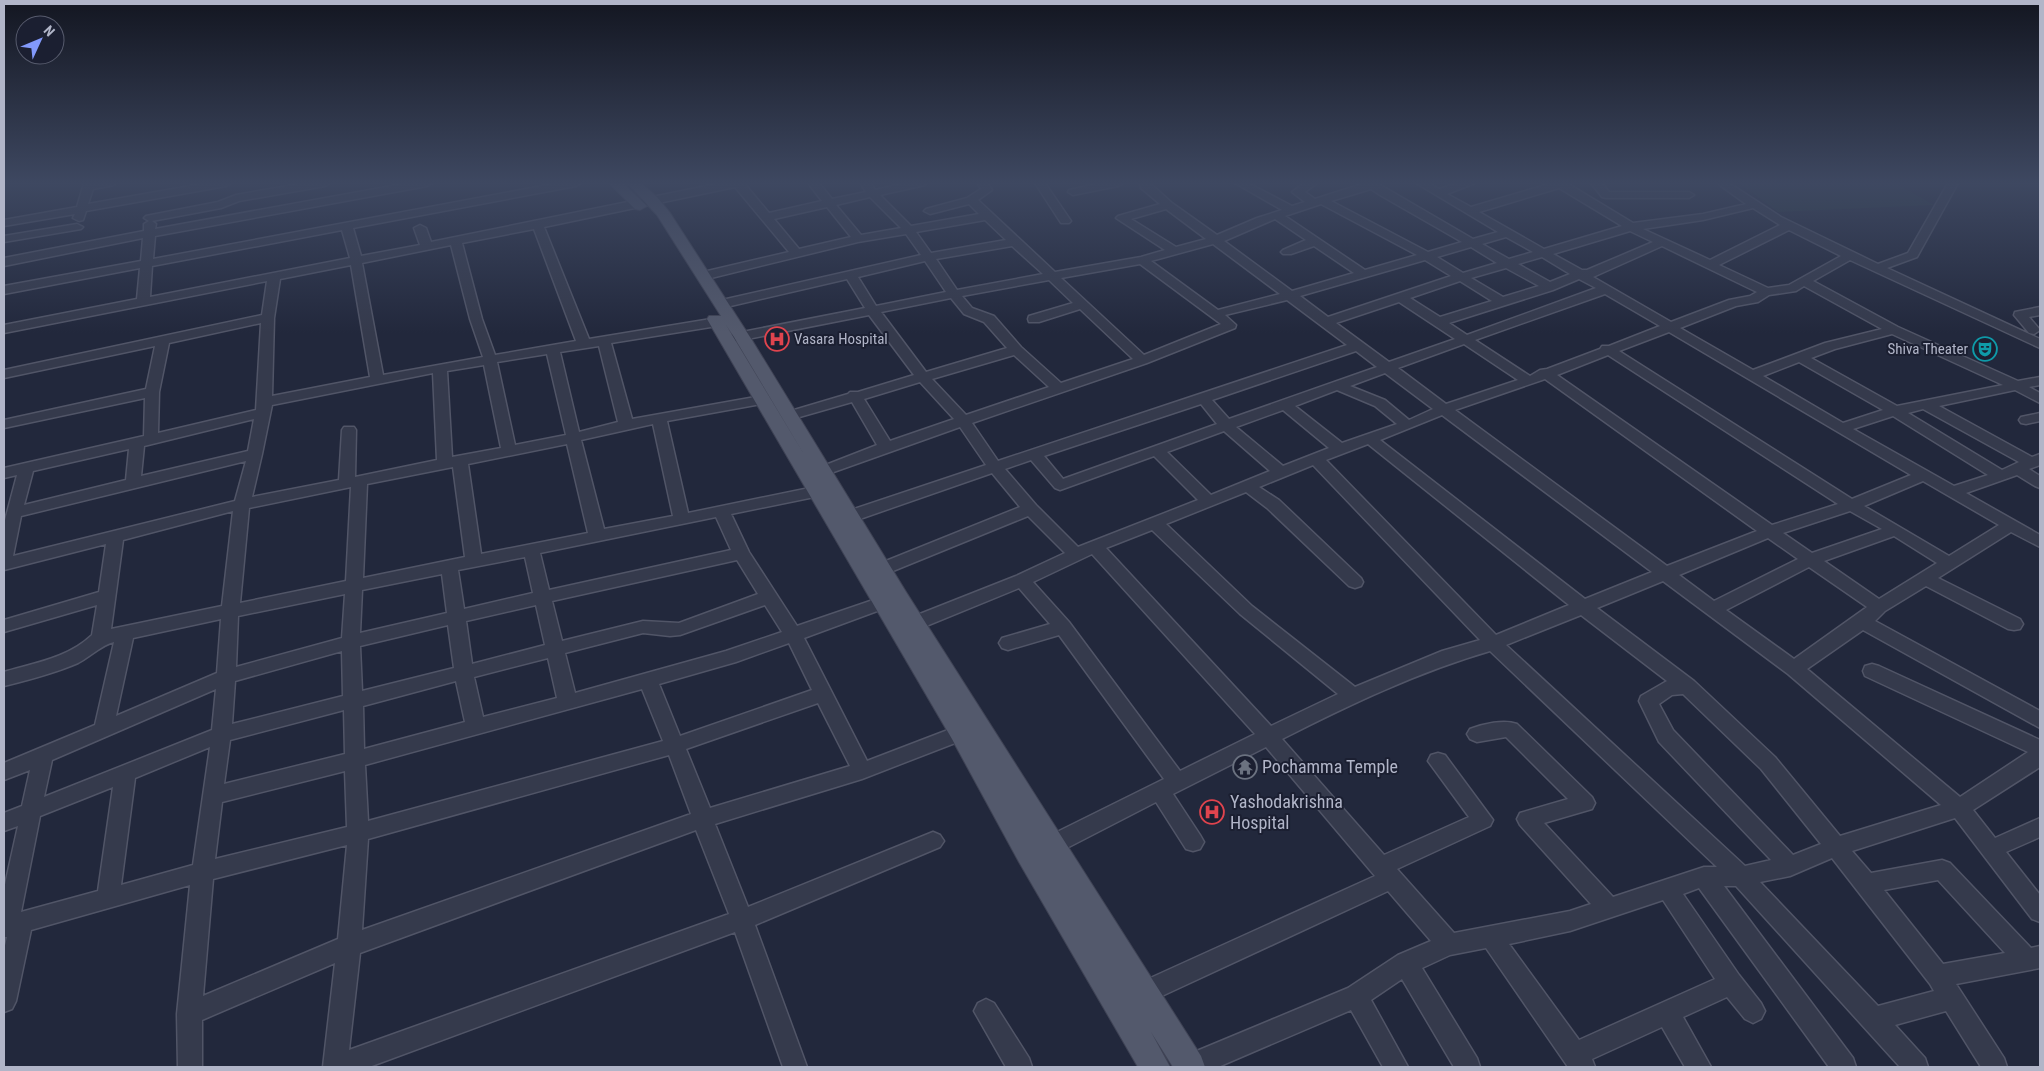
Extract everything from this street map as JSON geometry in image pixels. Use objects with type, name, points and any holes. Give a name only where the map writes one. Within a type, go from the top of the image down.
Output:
[{"type":"main road","points":[[663,233],[789,416],[825,483],[882,603],[906,626],[1052,845],[1189,1067]]},
{"type":"main road","points":[[677,233],[703,276],[761,400],[851,516],[882,569],[906,626],[961,734],[1028,854],[1120,1004],[1155,1067]]},
{"type":"street","points":[[4,239],[41,233]]},
{"type":"street","points":[[76,248],[77,233]]},
{"type":"street","points":[[4,262],[150,233],[143,302]]},
{"type":"street","points":[[4,290],[305,233]]},
{"type":"street","points":[[348,233],[356,260],[377,379]]},
{"type":"street","points":[[421,233],[426,246]]},
{"type":"street","points":[[4,329],[494,233]]},
{"type":"street","points":[[541,233],[584,344]]},
{"type":"street","points":[[780,233],[796,253]]},
{"type":"street","points":[[853,233],[858,239]]},
{"type":"street","points":[[703,276],[796,253],[892,233]]},
{"type":"street","points":[[911,233],[968,311],[989,319],[1016,350],[1058,388]]},
{"type":"street","points":[[1005,233],[1055,277],[1142,360]]},
{"type":"street","points":[[1146,233],[1176,252]]},
{"type":"street","points":[[1206,233],[1794,670],[1959,808],[2040,912]]},
{"type":"street","points":[[4,474],[151,439],[377,379],[552,348],[727,325],[874,311],[954,294],[1142,260],[1176,252],[1232,233]]},
{"type":"street","points":[[1303,233],[1362,273]]},
{"type":"street","points":[[1381,233],[1427,256],[1502,302]]},
{"type":"street","points":[[1455,233],[1549,287]]},
{"type":"street","points":[[1216,314],[1291,295],[1503,233]]},
{"type":"street","points":[[1509,233],[1751,376],[2040,542]]},
{"type":"street","points":[[1327,322],[1462,276],[1615,233]]},
{"type":"street","points":[[1642,233],[1766,292]]},
{"type":"street","points":[[1710,264],[1773,233]]},
{"type":"street","points":[[1804,233],[1849,256],[2040,344]]},
{"type":"street","points":[[1877,268],[1913,255],[1925,233]]},
{"type":"street","points":[[455,240],[476,319],[490,359],[509,451]]},
{"type":"street","points":[[1287,252],[1315,241]]},
{"type":"street","points":[[727,325],[851,276],[929,257],[1015,242]]},
{"type":"street","points":[[1439,322],[1549,287],[1580,274],[1589,274],[1601,270],[1662,242]]},
{"type":"street","points":[[906,626],[1022,580],[1076,554],[1340,449],[1409,425],[1445,409],[1529,381],[1544,373],[1733,302],[1754,299],[1766,292],[1792,288],[1849,256]]},
{"type":"street","points":[[4,679],[80,655],[93,647],[102,638],[721,510],[825,483],[886,447],[1142,360],[1230,325],[1142,260]]},
{"type":"street","points":[[190,1067],[189,1014],[202,872],[222,734],[230,611],[242,504],[255,454],[264,408],[268,318],[274,276]]},
{"type":"street","points":[[851,276],[874,311],[922,376],[963,420],[994,466],[1030,509],[1076,554]]},
{"type":"street","points":[[1805,282],[1893,330],[2017,386],[2040,399]]},
{"type":"street","points":[[1033,453],[1060,485],[1285,406],[1464,339],[1606,289]]},
{"type":"street","points":[[1400,297],[1529,381]]},
{"type":"street","points":[[1034,319],[1083,304]]},
{"type":"street","points":[[2037,330],[2020,315],[2040,311]]},
{"type":"street","points":[[4,374],[268,318]]},
{"type":"street","points":[[1751,376],[1830,346],[1893,330]]},
{"type":"street","points":[[2012,331],[2037,330]]},
{"type":"street","points":[[151,439],[152,392],[163,340]]},
{"type":"street","points":[[604,341],[626,424]]},
{"type":"street","points":[[851,516],[994,466],[1204,399],[1359,345]]},
{"type":"street","points":[[552,348],[597,536]]},
{"type":"street","points":[[1607,349],[1851,505],[1949,563]]},
{"type":"street","points":[[789,416],[1016,350]]},
{"type":"street","points":[[1800,357],[1895,411],[2001,476]]},
{"type":"street","points":[[440,368],[452,462],[474,561]]},
{"type":"street","points":[[1544,373],[1599,409],[1769,532],[1879,607]]},
{"type":"street","points":[[1841,428],[1895,411],[2040,381]]},
{"type":"street","points":[[1338,386],[1354,391],[1386,407],[1399,421],[1409,425]]},
{"type":"street","points":[[4,424],[152,392]]},
{"type":"street","points":[[855,396],[886,447]]},
{"type":"street","points":[[1204,399],[1227,426],[1281,473]]},
{"type":"street","points":[[26,468],[14,513],[4,563],[242,504],[573,438],[626,424],[761,400]]},
{"type":"street","points":[[1926,405],[2030,464],[2040,483]]},
{"type":"street","points":[[1285,406],[1340,449]]},
{"type":"street","points":[[2026,420],[2040,417]]},
{"type":"street","points":[[659,418],[680,518]]},
{"type":"street","points":[[349,430],[353,482],[354,586],[351,642],[358,833],[355,892],[335,1067],[741,920],[933,841]]},
{"type":"street","points":[[133,482],[137,444],[151,439]]},
{"type":"street","points":[[1370,439],[1583,607],[1687,686],[1768,763],[1938,976],[1995,1067]]},
{"type":"street","points":[[1157,451],[1209,502]]},
{"type":"street","points":[[14,513],[133,482],[255,454]]},
{"type":"street","points":[[1316,459],[1409,553],[1493,643],[1741,876],[1916,1067]]},
{"type":"street","points":[[1952,492],[2030,464]]},
{"type":"street","points":[[1052,845],[1352,695],[1448,656],[1493,643],[1769,532],[1851,505],[1924,475]]},
{"type":"street","points":[[1248,486],[1272,504],[1355,582]]},
{"type":"street","points":[[882,569],[1030,509]]},
{"type":"street","points":[[721,510],[741,553],[792,634],[862,771]]},
{"type":"street","points":[[1155,523],[1246,610],[1352,695]]},
{"type":"street","points":[[1794,670],[1862,622],[1879,607],[2011,524]]},
{"type":"street","points":[[1713,609],[1811,559],[1896,530]]},
{"type":"street","points":[[102,638],[115,535]]},
{"type":"street","points":[[1095,547],[1268,736],[1449,944]]},
{"type":"street","points":[[531,549],[568,703]]},
{"type":"street","points":[[4,772],[226,677],[351,642],[455,616],[542,596],[663,572],[741,553]]},
{"type":"street","points":[[449,566],[464,673],[475,726]]},
{"type":"street","points":[[1926,579],[2014,624]]},
{"type":"street","points":[[1022,580],[1063,627],[1168,787],[1193,842]]},
{"type":"street","points":[[4,626],[107,596]]},
{"type":"street","points":[[4,822],[222,734],[643,627],[670,630],[680,629],[768,597]]},
{"type":"street","points":[[212,796],[356,760],[730,657],[882,603]]},
{"type":"street","points":[[1862,622],[2040,720]]},
{"type":"street","points":[[1008,643],[1063,627]]},
{"type":"street","points":[[102,731],[125,633]]},
{"type":"street","points":[[1189,1067],[1356,996],[1406,963],[1449,944],[1570,921],[1704,877],[1741,876],[1790,866],[1836,846],[1959,808],[2038,757],[1872,671]]},
{"type":"street","points":[[648,680],[673,746],[694,793],[702,819],[728,879],[741,920],[795,1067]]},
{"type":"street","points":[[1687,686],[1668,688],[1648,701],[1666,736],[1790,866]]},
{"type":"street","points":[[10,925],[202,872],[358,833],[673,746],[823,694]]},
{"type":"street","points":[[1477,734],[1510,729],[1585,802],[1527,820],[1608,908]]},
{"type":"street","points":[[189,1014],[348,946],[702,819],[862,771],[961,734]]},
{"type":"street","points":[[4,1001],[10,925],[43,756]]},
{"type":"street","points":[[1144,993],[1387,872],[1484,820],[1438,761]]},
{"type":"street","points":[[108,898],[125,774]]},
{"type":"street","points":[[1991,849],[2040,826]]},
{"type":"street","points":[[1866,884],[1942,870],[2033,958]]},
{"type":"street","points":[[1704,877],[1844,1067]]},
{"type":"street","points":[[1668,890],[1730,983],[1753,1011]]},
{"type":"street","points":[[1491,936],[1578,1061],[1667,1012],[1730,983]]},
{"type":"street","points":[[1938,976],[2033,958]]},
{"type":"street","points":[[1406,963],[1468,1067]]},
{"type":"street","points":[[1356,996],[1396,1067]]},
{"type":"street","points":[[1874,1019],[1952,998]]},
{"type":"street","points":[[986,1011],[1020,1067]]},
{"type":"street","points":[[1667,1012],[1699,1067]]},
{"type":"place","name":"Vasara Hospital","points":[[777,339]]},
{"type":"place","name":"Shiva Theater","points":[[1985,349]]},
{"type":"place","name":"Pochamma Temple","points":[[1245,767]]},
{"type":"place","name":"Yashodakrishna Hospital","points":[[1212,812]]}]
